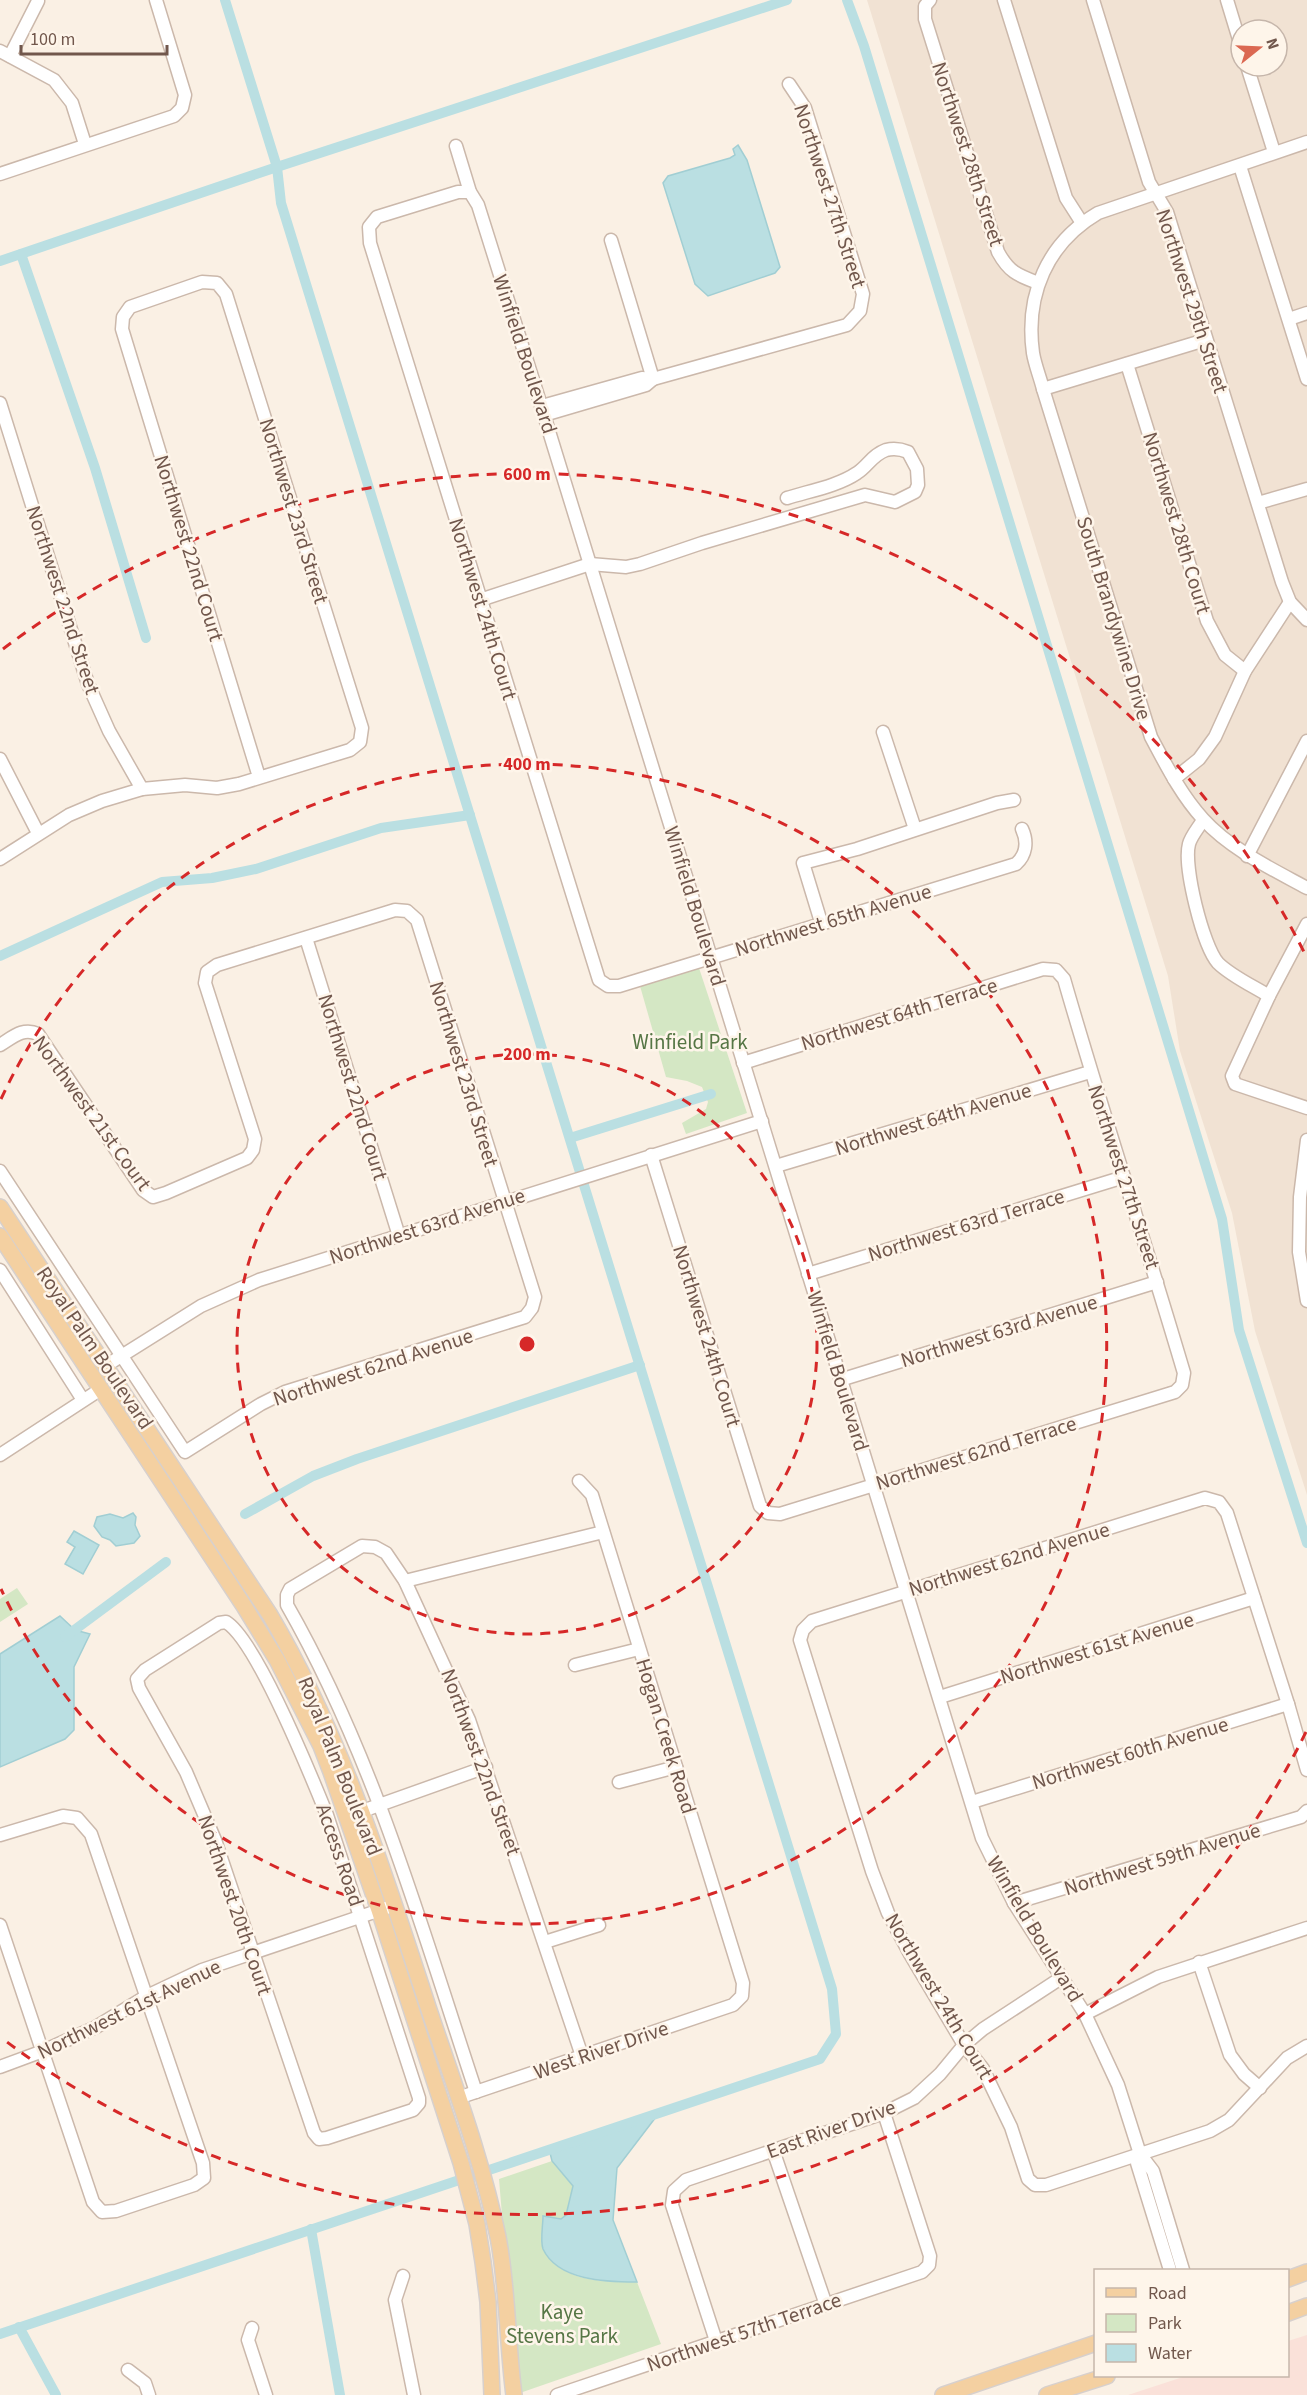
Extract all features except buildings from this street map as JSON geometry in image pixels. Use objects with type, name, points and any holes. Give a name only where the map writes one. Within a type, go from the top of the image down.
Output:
[{"type":"main road","name":"Royal Palm Boulevard","points":[[0,1207],[107,1365],[270,1615],[323,1715],[355,1813],[379,1910],[469,2191],[484,2272],[492,2395]]},
{"type":"main road","name":"Royal Palm Boulevard","points":[[0,1236],[192,1524],[277,1660],[355,1813],[394,1905],[486,2186],[503,2273],[514,2395]]},
{"type":"main road","points":[[78,1352],[92,1362],[107,1365]]},
{"type":"main road","points":[[101,1389],[108,1387],[127,1396]]},
{"type":"main road","points":[[1289,2278],[1307,2272]]},
{"type":"main road","points":[[1289,2312],[1307,2306]]},
{"type":"main road","points":[[946,2395],[1094,2343]]},
{"type":"main road","points":[[1047,2395],[1104,2377]]},
{"type":"street","points":[[0,174],[174,116],[182,108],[185,94],[156,0]]},
{"type":"street","points":[[1004,0],[1066,198],[1083,223]]},
{"type":"street","name":"Northwest 29th Street","points":[[1093,0],[1149,182],[1167,212],[1205,340],[1290,602]]},
{"type":"street","points":[[1227,0],[1232,18]]},
{"type":"street","points":[[38,1],[5,54],[54,80],[72,103],[85,144]]},
{"type":"street","name":"Northwest 28th Street","points":[[928,3],[925,19],[998,252],[1005,266],[1038,283]]},
{"type":"street","points":[[1251,78],[1274,152]]},
{"type":"street","name":"Northwest 27th Street","points":[[653,379],[847,325],[860,310],[863,294],[805,108],[789,84]]},
{"type":"street","name":"South Brandywine Drive","points":[[1307,142],[1098,213],[1083,223],[1048,262],[1038,283],[1032,319],[1033,354],[1151,737],[1174,779],[1203,820],[1247,856],[1307,888]]},
{"type":"street","name":"Winfield Boulevard","points":[[456,146],[470,192],[478,205],[543,410],[982,1838],[1014,1903],[1085,2014],[1118,2085],[1140,2154],[1153,2171],[1182,2269]]},
{"type":"street","points":[[1240,166],[1307,379]]},
{"type":"street","name":"Northwest 24th Court","points":[[470,192],[458,192],[377,217],[369,227],[370,243],[599,980],[608,986]]},
{"type":"street","points":[[543,410],[642,378],[653,379],[610,240]]},
{"type":"street","name":"Northwest 22nd Court","points":[[217,283],[202,282],[130,307],[123,317],[122,329],[259,777]]},
{"type":"street","name":"Northwest 23rd Street","points":[[217,283],[226,294],[230,305],[362,728],[360,742],[350,750],[259,777]]},
{"type":"street","points":[[1288,319],[1307,313]]},
{"type":"street","points":[[1043,389],[1205,340]]},
{"type":"street","name":"Northwest 28th Court","points":[[1127,364],[1207,621],[1225,655],[1245,671]]},
{"type":"street","name":"Northwest 22nd Street","points":[[0,403],[88,684],[109,731],[142,789]]},
{"type":"street","points":[[480,600],[590,564],[626,567],[640,564],[865,495],[896,502],[915,492],[918,485],[917,469],[908,452],[898,449],[888,450],[868,460],[859,472],[847,478],[787,498]]},
{"type":"street","points":[[1258,503],[1307,489]]},
{"type":"street","points":[[1174,779],[1199,759],[1215,737],[1245,671],[1290,602],[1307,620]]},
{"type":"street","points":[[883,732],[915,829]]},
{"type":"street","points":[[1247,856],[1307,741]]},
{"type":"street","points":[[0,759],[38,833]]},
{"type":"street","points":[[0,859],[69,815],[102,801],[142,789],[185,785],[217,788],[259,777]]},
{"type":"street","points":[[821,922],[803,863],[857,849],[997,803],[1014,800]]},
{"type":"street","points":[[1203,820],[1189,842],[1186,863],[1189,884],[1210,947],[1218,962],[1269,996]]},
{"type":"street","name":"Northwest 65th Avenue","points":[[608,986],[619,986],[821,922],[1016,864],[1022,859],[1026,849],[1022,829]]},
{"type":"street","name":"Northwest 23rd Street","points":[[306,938],[395,910],[407,911],[417,920],[503,1202],[535,1298],[532,1308]]},
{"type":"street","points":[[1307,924],[1269,996],[1232,1076],[1235,1084],[1307,1108]]},
{"type":"street","name":"Northwest 22nd Court","points":[[306,938],[399,1236]]},
{"type":"street","name":"Northwest 21st Court","points":[[0,1045],[19,1033],[30,1030],[38,1034],[143,1190],[153,1197],[247,1158],[253,1150],[255,1139],[205,982],[207,972],[217,965],[306,938]]},
{"type":"street","name":"Northwest 64th Terrace","points":[[743,1063],[1043,969],[1056,970]]},
{"type":"street","name":"Northwest 27th Street","points":[[1056,970],[1064,979],[1090,1072],[1157,1282],[1184,1373],[1182,1385]]},
{"type":"street","name":"Northwest 64th Avenue","points":[[776,1166],[1090,1072]]},
{"type":"street","name":"Northwest 63rd Avenue","points":[[107,1365],[168,1326],[233,1291],[301,1266],[590,1173],[762,1121]]},
{"type":"street","points":[[1307,1140],[1300,1197],[1299,1252],[1307,1301]]},
{"type":"street","name":"Northwest 24th Court","points":[[651,1155],[760,1506],[768,1513]]},
{"type":"street","points":[[0,1171],[122,1356]]},
{"type":"street","name":"Northwest 63rd Terrace","points":[[808,1274],[1124,1177]]},
{"type":"street","points":[[0,1270],[83,1400]]},
{"type":"street","name":"Northwest 63rd Avenue","points":[[840,1380],[1157,1282]]},
{"type":"street","name":"Northwest 62nd Avenue","points":[[122,1356],[185,1452],[261,1404],[285,1392],[525,1317],[532,1308]]},
{"type":"street","name":"Northwest 62nd Terrace","points":[[768,1513],[780,1514],[1175,1392],[1182,1385]]},
{"type":"street","points":[[0,1455],[101,1389]]},
{"type":"street","name":"Hogan Creek Road","points":[[579,1481],[592,1495],[743,1983],[742,1996]]},
{"type":"street","name":"Northwest 62nd Avenue","points":[[802,1630],[812,1621],[906,1590],[1205,1498],[1219,1502],[1227,1513],[1254,1598]]},
{"type":"street","points":[[405,1581],[603,1532]]},
{"type":"street","name":"Northwest 22nd Street","points":[[381,1804],[338,1702],[287,1605],[290,1588],[362,1546],[375,1547],[386,1553],[405,1581],[469,1720],[582,2056]]},
{"type":"street","points":[[1254,1598],[1307,1770]]},
{"type":"street","name":"Northwest 61st Avenue","points":[[940,1697],[1254,1598]]},
{"type":"street","name":"Access Road","points":[[219,1623],[226,1622],[234,1627],[256,1663],[287,1723],[327,1815],[419,2098],[419,2103],[413,2110]]},
{"type":"street","name":"Northwest 20th Court","points":[[219,1623],[145,1670],[137,1679],[139,1688],[186,1772],[215,1840],[314,2133],[319,2139],[413,2110]]},
{"type":"street","name":"Northwest 24th Court","points":[[802,1630],[800,1640],[872,1871],[888,1913],[964,2045],[983,2069],[999,2099],[1028,2179],[1035,2185],[1046,2185],[1140,2154]]},
{"type":"street","points":[[575,1665],[639,1649]]},
{"type":"street","name":"Northwest 60th Avenue","points":[[972,1802],[1288,1704]]},
{"type":"street","points":[[355,1813],[486,1767]]},
{"type":"street","points":[[619,1782],[675,1767]]},
{"type":"street","points":[[381,1804],[476,2092]]},
{"type":"street","name":"Northwest 59th Avenue","points":[[1014,1903],[1301,1816],[1307,1811]]},
{"type":"street","points":[[0,1835],[63,1816],[77,1818],[91,1834],[203,2163],[204,2178],[194,2185],[116,2211],[102,2212],[93,2202],[0,1925]]},
{"type":"street","name":"Northwest 61st Avenue","points":[[0,2067],[96,2027],[147,1996],[202,1970],[394,1905]]},
{"type":"street","points":[[545,1942],[598,1925]]},
{"type":"street","points":[[1085,2014],[1158,1977],[1307,1928]]},
{"type":"street","points":[[1199,1962],[1230,2055],[1244,2074],[1260,2088]]},
{"type":"street","name":"East River Drive","points":[[716,2341],[672,2205],[674,2191],[686,2180],[884,2113],[914,2098],[940,2074],[964,2045],[983,2029],[1061,1978]]},
{"type":"street","name":"West River Drive","points":[[458,2098],[733,2005],[742,1996]]},
{"type":"street","points":[[1140,2154],[1210,2131],[1229,2120],[1287,2058],[1307,2046]]},
{"type":"street","name":"Northwest 57th Terrace","points":[[557,2395],[922,2272],[929,2265],[930,2256],[884,2113]]},
{"type":"street","points":[[773,2150],[826,2305]]},
{"type":"street","name":"Winfield Boulevard","points":[[1140,2154],[1137,2163],[1169,2269]]},
{"type":"street","points":[[403,2276],[395,2300],[414,2395]]},
{"type":"street","points":[[252,2328],[248,2340],[266,2395]]},
{"type":"street","points":[[128,2370],[145,2383],[149,2395]]},
{"type":"shaded area","points":[[867,0],[1307,0],[1307,1495],[1255,1331],[1232,1213],[1180,1051],[1168,976]]},
{"type":"shaded area","points":[[1307,2335],[1307,2395],[1128,2395],[1183,2377],[1289,2377],[1289,2341]]},
{"type":"green space","name":"Winfield Park","points":[[699,968],[747,1113],[686,1134],[682,1123],[706,1109],[708,1102],[702,1087],[666,1077],[640,986]]},
{"type":"green space","points":[[17,1588],[28,1604],[0,1622],[0,1599]]},
{"type":"green space","name":"Kaye Stevens Park","points":[[552,2161],[573,2186],[566,2215],[561,2219],[543,2216],[543,2249],[550,2260],[572,2274],[598,2280],[637,2282],[661,2344],[517,2394],[499,2179]]},
{"type":"water","points":[[738,145],[747,160],[780,267],[775,273],[708,296],[695,284],[663,183],[668,176],[730,158],[735,155],[733,149]]},
{"type":"water","points":[[133,1513],[140,1536],[134,1543],[116,1546],[110,1540],[102,1537],[94,1526],[97,1517],[110,1514],[123,1518]]},
{"type":"water","points":[[74,1531],[99,1545],[83,1574],[65,1564],[75,1547],[67,1542]]},
{"type":"water","points":[[60,1616],[75,1630],[90,1634],[74,1667],[74,1730],[65,1739],[0,1767],[0,1654]]},
{"type":"water","points":[[659,2113],[617,2168],[613,2220],[637,2282],[584,2278],[560,2268],[550,2260],[542,2246],[543,2216],[561,2219],[566,2215],[573,2186],[552,2161],[549,2149]]},
{"type":"waterway","points":[[0,2334],[820,2059],[836,2034],[832,1989],[281,203],[277,167],[225,0]]},
{"type":"waterway","points":[[0,261],[277,167],[787,0]]},
{"type":"waterway","points":[[847,0],[864,46],[1222,1219],[1239,1330],[1307,1543]]},
{"type":"waterway","points":[[21,254],[95,468],[146,638]]},
{"type":"waterway","points":[[0,956],[162,882],[212,878],[256,869],[381,828],[470,815]]},
{"type":"waterway","points":[[570,1138],[711,1094]]},
{"type":"waterway","points":[[245,1514],[313,1476],[357,1459],[640,1365]]},
{"type":"waterway","points":[[65,1637],[166,1562]]},
{"type":"waterway","points":[[311,2229],[340,2395]]},
{"type":"waterway","points":[[19,2327],[56,2395]]}]
